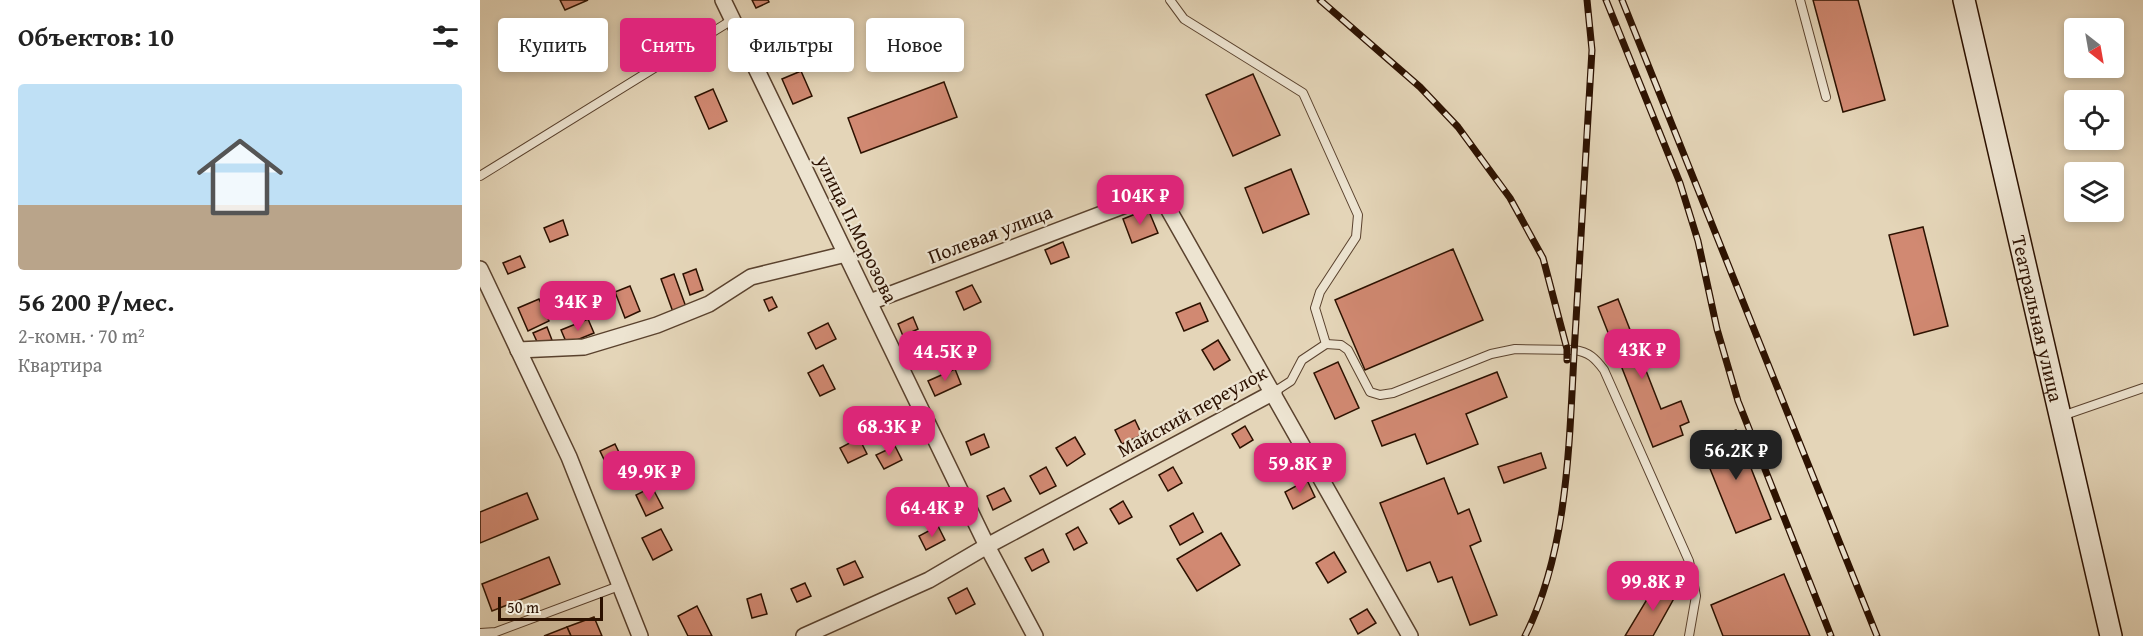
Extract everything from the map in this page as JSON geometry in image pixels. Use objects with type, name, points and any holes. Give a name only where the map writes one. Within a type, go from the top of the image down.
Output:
[{"type":"main road","name":"Театральная улица","points":[[1964,0],[2111,636]]},
{"type":"street","name":"улица П.Морозова","points":[[723,0],[731,18]]},
{"type":"street","name":"улица П.Морозова","points":[[757,72],[987,546],[1035,636]]},
{"type":"street","name":"Полевая улица","points":[[870,302],[1144,198],[1156,197],[1166,204],[1410,636]]},
{"type":"street","points":[[519,350],[584,346],[657,325],[709,304],[751,277],[846,254]]},
{"type":"street","points":[[480,269],[569,457],[640,636]]},
{"type":"street","name":"Майский переулок","points":[[804,636],[929,580],[987,546],[1274,392]]},
{"type":"lane","points":[[1170,0],[1184,19],[1303,93],[1358,215],[1356,237],[1320,292],[1316,308],[1326,344],[1341,345],[1348,350],[1370,392],[1380,396],[1393,393],[1491,354],[1515,348],[1584,351],[1595,357],[1604,370],[1689,561],[1696,596],[1689,636]]},
{"type":"lane","points":[[1800,0],[1826,97]]},
{"type":"lane","points":[[480,176],[728,22]]},
{"type":"lane","name":"Майский переулок","points":[[1274,392],[1291,381],[1302,360],[1326,344]]},
{"type":"lane","points":[[2061,416],[2143,388]]},
{"type":"lane","points":[[480,633],[496,632],[619,586]]},
{"type":"building","points":[[560,0],[588,0],[565,10]]},
{"type":"building","points":[[752,0],[768,0],[769,2],[756,8]]},
{"type":"building","points":[[1813,0],[1858,0],[1885,100],[1843,112]]},
{"type":"building","points":[[801,72],[812,96],[793,104],[782,79]]},
{"type":"building","points":[[1253,74],[1280,135],[1233,156],[1206,95]]},
{"type":"building","points":[[944,82],[957,117],[861,153],[848,118]]},
{"type":"building","points":[[713,89],[727,121],[709,129],[695,97]]},
{"type":"building","points":[[1291,169],[1309,214],[1263,233],[1245,188]]},
{"type":"building","points":[[1148,209],[1158,233],[1132,243],[1123,219]]},
{"type":"building","points":[[563,220],[568,235],[550,242],[544,228]]},
{"type":"building","points":[[1923,227],[1948,326],[1914,335],[1889,235]]},
{"type":"building","points":[[1063,242],[1069,257],[1051,264],[1045,250]]},
{"type":"building","points":[[1453,249],[1483,320],[1365,370],[1335,300]]},
{"type":"building","points":[[520,256],[525,267],[508,274],[503,263]]},
{"type":"building","points":[[696,269],[703,290],[690,295],[683,274]]},
{"type":"building","points":[[674,274],[686,307],[673,312],[661,279]]},
{"type":"building","points":[[972,285],[981,302],[964,310],[956,292]]},
{"type":"building","points":[[630,286],[640,311],[625,318],[615,292]]},
{"type":"building","points":[[772,297],[777,307],[769,311],[764,300]]},
{"type":"building","points":[[539,299],[549,321],[528,331],[518,308]]},
{"type":"building","points":[[1618,299],[1661,409],[1681,401],[1689,422],[1680,426],[1683,435],[1653,447],[1598,307]]},
{"type":"building","points":[[1200,303],[1208,321],[1184,331],[1176,313]]},
{"type":"building","points":[[913,317],[918,329],[903,336],[898,324]]},
{"type":"building","points":[[588,319],[594,333],[567,344],[561,330]]},
{"type":"building","points":[[828,323],[836,339],[816,349],[808,333]]},
{"type":"building","points":[[547,327],[552,340],[539,346],[533,333]]},
{"type":"building","points":[[1218,340],[1230,360],[1214,370],[1202,350]]},
{"type":"building","points":[[1338,362],[1359,408],[1335,419],[1314,373]]},
{"type":"building","points":[[823,365],[835,389],[820,396],[808,373]]},
{"type":"building","points":[[955,369],[961,384],[935,396],[928,381]]},
{"type":"building","points":[[1497,372],[1507,397],[1466,414],[1478,444],[1427,464],[1415,434],[1382,446],[1372,421]]},
{"type":"building","points":[[1135,420],[1142,435],[1122,444],[1115,430]]},
{"type":"building","points":[[1245,426],[1253,440],[1240,448],[1232,434]]},
{"type":"building","points":[[1736,430],[1771,519],[1736,533],[1700,444]]},
{"type":"building","points":[[984,434],[989,447],[971,455],[966,442]]},
{"type":"building","points":[[1075,437],[1085,454],[1067,466],[1056,448]]},
{"type":"building","points":[[859,438],[867,454],[848,463],[840,448]]},
{"type":"building","points":[[615,444],[625,465],[610,472],[600,451]]},
{"type":"building","points":[[895,446],[902,460],[884,469],[876,455]]},
{"type":"building","points":[[1541,453],[1546,468],[1504,483],[1498,467]]},
{"type":"building","points":[[1274,455],[1283,472],[1271,479],[1261,462]]},
{"type":"building","points":[[1046,467],[1056,486],[1040,494],[1030,476]]},
{"type":"building","points":[[1173,467],[1182,483],[1168,491],[1159,475]]},
{"type":"building","points":[[1444,478],[1458,514],[1469,509],[1481,541],[1470,546],[1497,615],[1470,625],[1452,577],[1438,582],[1430,562],[1407,571],[1380,503]]},
{"type":"building","points":[[1307,480],[1315,497],[1293,509],[1285,492]]},
{"type":"building","points":[[652,487],[663,508],[646,516],[636,495]]},
{"type":"building","points":[[1004,488],[1011,501],[993,510],[987,496]]},
{"type":"building","points":[[527,493],[538,519],[480,543],[480,512]]},
{"type":"building","points":[[1123,501],[1132,517],[1119,524],[1110,509]]},
{"type":"building","points":[[1193,513],[1203,532],[1180,545],[1170,526]]},
{"type":"building","points":[[938,526],[945,540],[926,550],[919,536]]},
{"type":"building","points":[[1078,527],[1087,543],[1074,550],[1066,534]]},
{"type":"building","points":[[661,529],[672,550],[653,560],[642,538]]},
{"type":"building","points":[[1221,533],[1240,565],[1197,591],[1177,559]]},
{"type":"building","points":[[1043,549],[1049,562],[1032,571],[1025,558]]},
{"type":"building","points":[[1334,552],[1346,572],[1328,583],[1316,563]]},
{"type":"building","points":[[549,557],[560,584],[492,611],[482,584]]},
{"type":"building","points":[[855,561],[863,577],[844,585],[837,569]]},
{"type":"building","points":[[1784,574],[1810,636],[1723,636],[1711,605]]},
{"type":"building","points":[[1658,581],[1677,593],[1653,636],[1625,636]]},
{"type":"building","points":[[805,583],[811,596],[797,602],[791,589]]},
{"type":"building","points":[[967,588],[975,604],[956,614],[948,598]]},
{"type":"building","points":[[761,594],[767,614],[752,618],[747,599]]},
{"type":"building","points":[[697,606],[712,636],[688,636],[678,616]]},
{"type":"building","points":[[1367,609],[1376,623],[1358,634],[1350,619]]},
{"type":"building","points":[[594,617],[602,636],[571,636],[567,627]]},
{"type":"building","points":[[567,627],[571,636],[544,636]]},
{"type":"railway","points":[[1320,0],[1420,87],[1458,127],[1510,198],[1543,258],[1567,349],[1567,360]]},
{"type":"railway","points":[[1525,636],[1540,602],[1551,566],[1565,490],[1592,50],[1587,0]]},
{"type":"railway","points":[[1606,0],[1680,183],[1698,241],[1717,329],[1738,401],[1831,636]]},
{"type":"railway","points":[[1622,0],[1877,636]]}]
